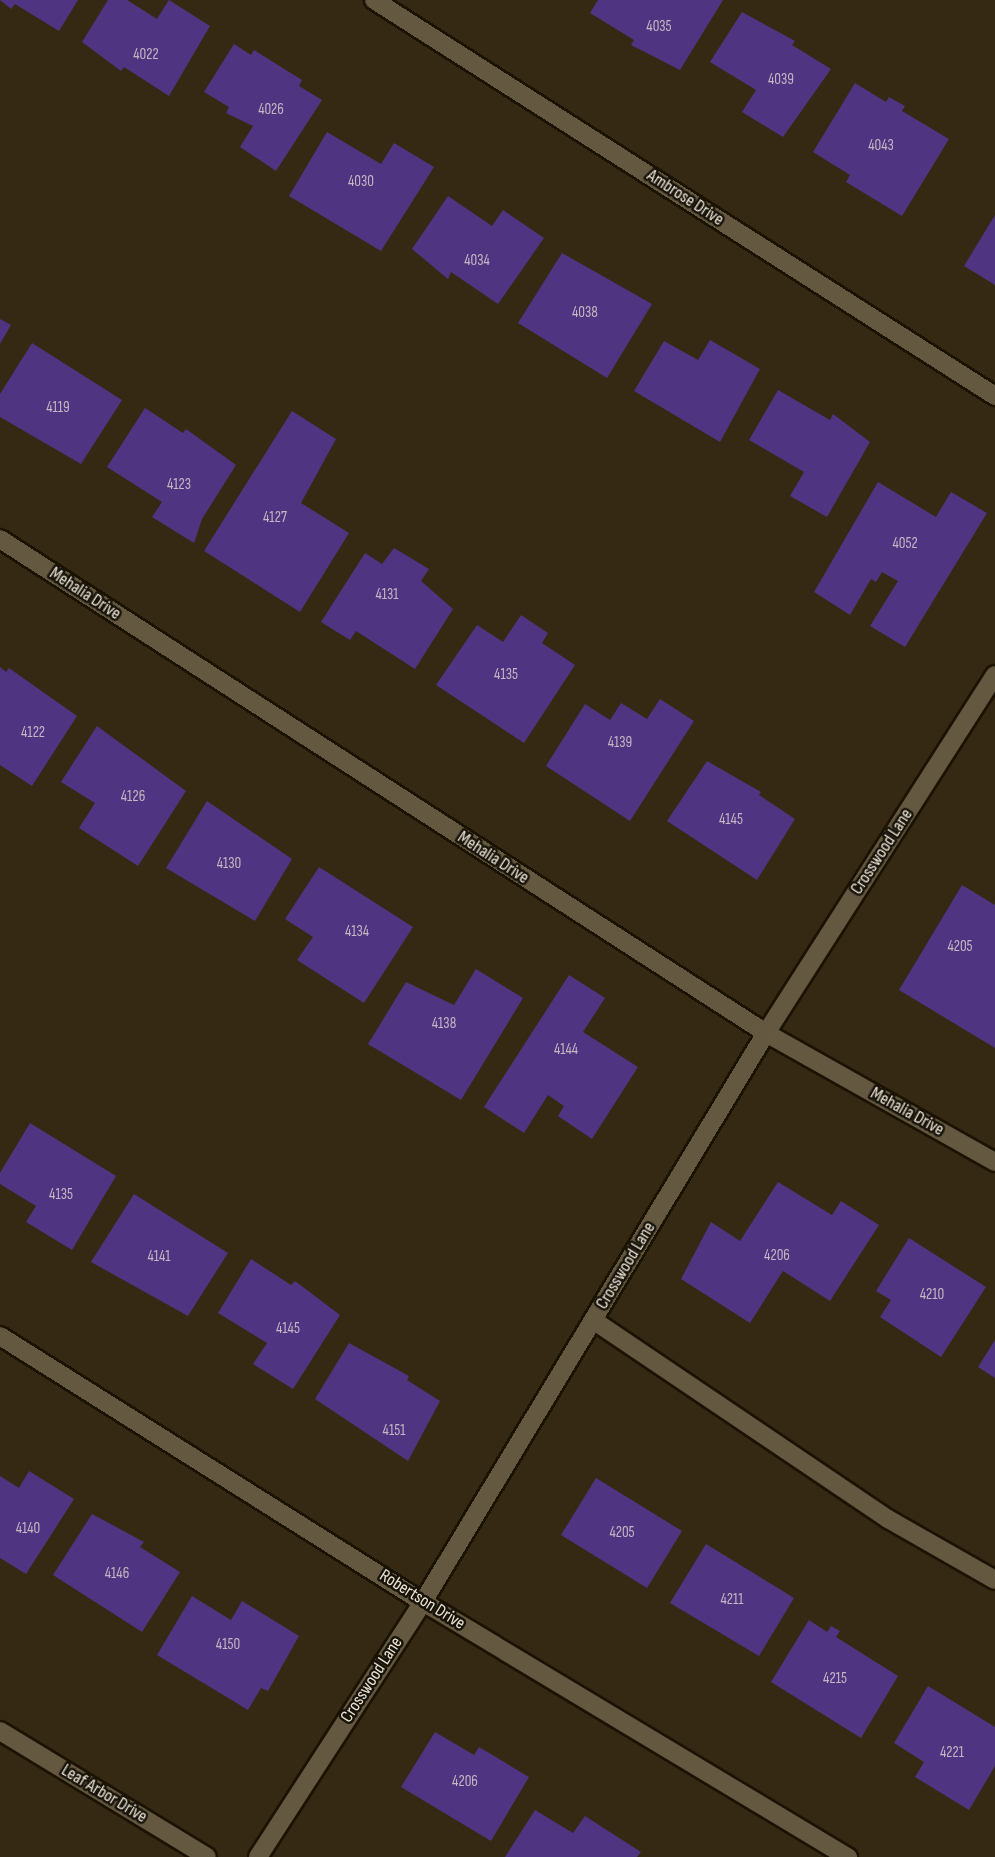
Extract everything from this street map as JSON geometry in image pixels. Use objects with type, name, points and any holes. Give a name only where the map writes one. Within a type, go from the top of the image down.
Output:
[{"type":"street","name":"Ambrose Drive","points":[[374,0],[995,396]]},
{"type":"street","name":"Mehalia Drive","points":[[0,539],[766,1033],[995,1162]]},
{"type":"street","name":"Crosswood Lane","points":[[258,1857],[423,1602],[766,1033],[995,675]]},
{"type":"street","points":[[593,1320],[888,1519],[995,1580]]},
{"type":"street","name":"Robertson Drive","points":[[0,1336],[423,1602],[848,1857]]},
{"type":"street","name":"Leaf Arbor Drive","points":[[0,1731],[207,1857]]},
{"type":"building","points":[[0,0],[78,0],[59,31],[15,4],[11,9]]},
{"type":"building","points":[[108,0],[127,0],[157,19],[169,0],[210,26],[169,96],[124,67],[121,71],[82,42]]},
{"type":"building","points":[[598,0],[723,0],[680,70],[631,45],[634,40],[590,13]]},
{"type":"building","points":[[742,12],[795,41],[792,45],[831,69],[783,137],[742,112],[756,90],[710,62]]},
{"type":"building","points":[[234,44],[251,55],[254,50],[302,80],[299,86],[322,100],[276,171],[240,147],[253,126],[226,113],[229,107],[204,92]]},
{"type":"building","points":[[855,83],[886,102],[889,97],[905,106],[902,111],[949,139],[902,216],[846,182],[850,175],[813,152]]},
{"type":"building","points":[[327,132],[381,164],[394,143],[434,167],[381,251],[289,196]]},
{"type":"building","points":[[448,196],[492,226],[503,210],[544,238],[498,304],[451,272],[448,279],[412,249]]},
{"type":"building","points":[[995,215],[995,285],[964,266]]},
{"type":"building","points":[[562,253],[652,304],[607,378],[518,323]]},
{"type":"building","points":[[0,319],[11,325],[0,344]]},
{"type":"building","points":[[710,340],[760,369],[720,442],[634,391],[664,341],[698,360]]},
{"type":"building","points":[[32,343],[122,400],[81,464],[0,417],[0,394]]},
{"type":"building","points":[[778,390],[830,420],[833,414],[870,442],[827,517],[790,496],[804,472],[749,440]]},
{"type":"building","points":[[145,408],[183,433],[186,429],[236,465],[202,519],[194,543],[152,517],[162,502],[107,467]]},
{"type":"building","points":[[292,411],[336,439],[301,503],[349,533],[300,612],[204,551]]},
{"type":"building","points":[[878,482],[936,517],[951,492],[987,513],[905,647],[870,626],[898,581],[882,572],[876,582],[871,579],[850,615],[814,592]]},
{"type":"building","points":[[394,548],[429,569],[421,581],[453,609],[415,669],[356,631],[350,640],[321,622],[365,553],[382,564]]},
{"type":"building","points":[[521,615],[548,633],[542,643],[575,665],[524,743],[436,685],[477,625],[503,642]]},
{"type":"building","points":[[0,667],[6,672],[9,668],[77,716],[32,786],[0,765]]},
{"type":"building","points":[[660,699],[694,721],[630,821],[546,766],[585,704],[610,720],[621,703],[647,719]]},
{"type":"building","points":[[97,726],[186,791],[138,866],[79,828],[95,803],[61,782]]},
{"type":"building","points":[[707,761],[761,792],[759,795],[795,819],[757,880],[667,821]]},
{"type":"building","points":[[207,801],[292,859],[255,921],[166,868]]},
{"type":"building","points":[[319,867],[413,927],[364,1003],[297,960],[313,937],[285,919]]},
{"type":"building","points":[[962,885],[995,905],[995,1048],[899,990]]},
{"type":"building","points":[[476,969],[523,998],[461,1100],[368,1044],[406,982],[454,1005]]},
{"type":"building","points":[[569,975],[605,998],[583,1032],[638,1067],[592,1139],[558,1116],[564,1106],[548,1095],[524,1133],[484,1107]]},
{"type":"building","points":[[30,1123],[116,1176],[72,1250],[26,1222],[36,1206],[0,1184],[0,1173]]},
{"type":"building","points":[[778,1182],[832,1215],[841,1201],[879,1225],[830,1301],[783,1271],[750,1323],[681,1279],[711,1222],[740,1241]]},
{"type":"building","points":[[134,1194],[228,1253],[188,1316],[91,1262]]},
{"type":"building","points":[[909,1238],[986,1287],[941,1357],[880,1317],[891,1300],[876,1291]]},
{"type":"building","points":[[251,1259],[291,1285],[295,1281],[340,1315],[293,1389],[253,1364],[267,1343],[218,1313]]},
{"type":"building","points":[[995,1340],[995,1378],[978,1367]]},
{"type":"building","points":[[349,1343],[409,1376],[407,1380],[440,1401],[408,1461],[315,1399]]},
{"type":"building","points":[[29,1471],[74,1499],[26,1574],[0,1558],[0,1476],[19,1488]]},
{"type":"building","points":[[596,1478],[682,1531],[647,1588],[561,1535]]},
{"type":"building","points":[[92,1514],[144,1542],[140,1547],[180,1572],[142,1632],[53,1575]]},
{"type":"building","points":[[706,1544],[794,1598],[759,1656],[670,1603]]},
{"type":"building","points":[[192,1596],[231,1620],[242,1601],[299,1636],[268,1691],[261,1688],[248,1710],[157,1655]]},
{"type":"building","points":[[809,1620],[827,1632],[831,1626],[840,1631],[836,1637],[898,1676],[861,1738],[771,1682]]},
{"type":"building","points":[[928,1686],[995,1727],[995,1766],[969,1810],[915,1777],[924,1762],[894,1743]]},
{"type":"building","points":[[435,1732],[474,1755],[479,1747],[529,1777],[491,1841],[401,1787]]},
{"type":"building","points":[[535,1810],[573,1833],[585,1816],[641,1852],[637,1857],[505,1857]]}]
